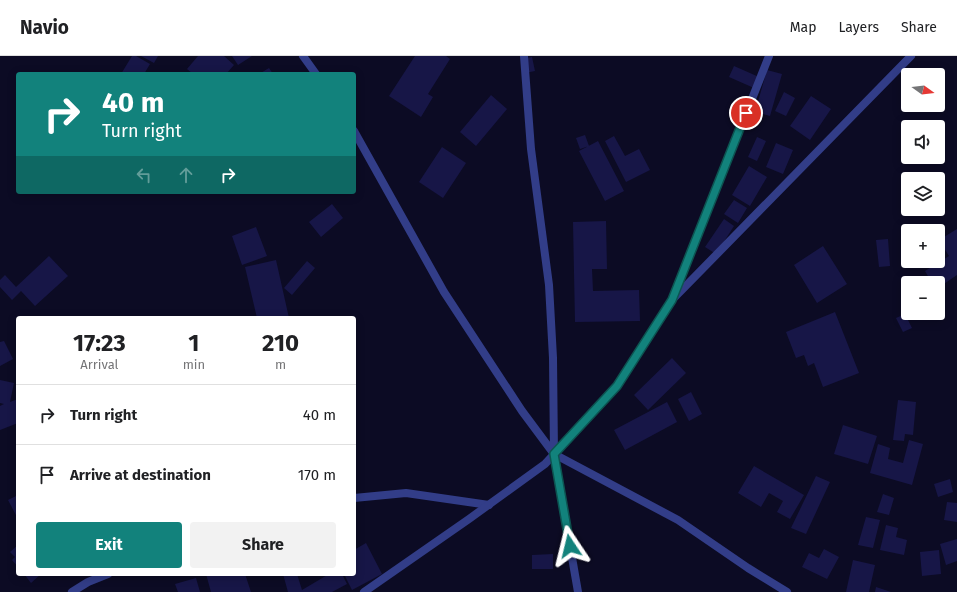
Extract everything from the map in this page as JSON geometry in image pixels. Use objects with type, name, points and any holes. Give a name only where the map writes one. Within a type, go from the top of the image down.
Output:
[{"type":"street","points":[[303,56],[315,72]]},
{"type":"street","points":[[524,56],[531,149],[549,285],[553,358],[554,454],[578,592]]},
{"type":"street","points":[[364,592],[545,464],[617,386],[672,300],[769,56]]},
{"type":"street","points":[[672,300],[911,56]]},
{"type":"street","points":[[356,135],[444,292],[522,412],[554,454],[678,520],[786,592]]},
{"type":"street","points":[[356,498],[406,493],[488,505]]},
{"type":"street","points":[[72,592],[88,582],[103,576]]},
{"type":"building","points":[[132,56],[136,56],[150,64],[145,72],[122,72]]},
{"type":"building","points":[[141,56],[158,56],[154,63]]},
{"type":"building","points":[[198,56],[224,56],[234,65],[228,72],[191,72],[187,69]]},
{"type":"building","points":[[232,56],[252,56],[238,65]]},
{"type":"building","points":[[415,56],[446,56],[450,59],[428,94],[433,97],[421,117],[389,96]]},
{"type":"building","points":[[532,57],[535,71],[525,73],[522,59]]},
{"type":"building","points":[[734,66],[759,77],[754,88],[729,77]]},
{"type":"building","points":[[269,68],[272,72],[262,72]]},
{"type":"building","points":[[767,70],[782,74],[770,116],[755,112]]},
{"type":"building","points":[[784,92],[795,98],[786,116],[775,111]]},
{"type":"building","points":[[491,95],[507,109],[476,146],[460,132]]},
{"type":"building","points":[[811,96],[831,109],[810,140],[790,126]]},
{"type":"building","points":[[585,135],[589,146],[580,149],[576,138]]},
{"type":"building","points":[[614,136],[625,156],[639,149],[650,170],[626,182],[605,141]]},
{"type":"building","points":[[757,137],[766,141],[757,161],[748,157]]},
{"type":"building","points":[[598,141],[624,191],[605,201],[579,151]]},
{"type":"building","points":[[776,143],[793,150],[783,174],[766,167]]},
{"type":"building","points":[[442,147],[466,163],[443,198],[419,182]]},
{"type":"building","points":[[749,166],[767,177],[750,206],[732,195]]},
{"type":"building","points":[[734,200],[747,208],[738,223],[724,214]]},
{"type":"building","points":[[332,204],[343,218],[321,237],[309,222]]},
{"type":"building","points":[[724,219],[734,226],[716,254],[705,247]]},
{"type":"building","points":[[606,221],[607,269],[592,269],[593,291],[639,290],[640,321],[575,322],[573,222]]},
{"type":"building","points":[[256,227],[267,256],[242,265],[232,236]]},
{"type":"building","points":[[957,229],[957,275],[945,283],[945,276],[928,276],[925,271],[930,268],[945,268],[945,258],[949,256],[945,250],[945,236]]},
{"type":"building","points":[[888,239],[890,266],[879,267],[876,240]]},
{"type":"building","points":[[823,246],[847,284],[817,303],[794,265]]},
{"type":"building","points":[[49,256],[68,276],[35,306],[21,291],[12,300],[0,287],[0,280],[5,275],[16,287]]},
{"type":"building","points":[[276,260],[289,316],[257,316],[245,267]]},
{"type":"building","points":[[307,261],[315,268],[292,295],[284,288]]},
{"type":"building","points":[[835,312],[859,373],[823,387],[814,363],[808,366],[804,355],[796,358],[786,332]]},
{"type":"building","points":[[901,316],[901,320],[908,320],[912,328],[903,332],[896,318]]},
{"type":"building","points":[[4,341],[13,359],[0,366],[0,342]]},
{"type":"building","points":[[672,358],[686,373],[648,410],[634,395]]},
{"type":"building","points":[[0,380],[14,383],[10,402],[16,400],[16,424],[0,430],[0,406],[4,404],[0,403]]},
{"type":"building","points":[[691,392],[702,414],[689,421],[678,399]]},
{"type":"building","points":[[898,400],[916,402],[913,435],[905,434],[904,441],[893,440]]},
{"type":"building","points":[[667,402],[677,422],[625,450],[614,430]]},
{"type":"building","points":[[843,425],[877,436],[868,464],[834,454]]},
{"type":"building","points":[[909,440],[923,444],[912,485],[870,473],[878,444],[890,448],[888,459],[903,463]]},
{"type":"building","points":[[754,466],[804,495],[790,519],[777,512],[783,501],[769,493],[761,507],[738,493]]},
{"type":"building","points":[[816,476],[830,482],[806,534],[791,528]]},
{"type":"building","points":[[950,479],[953,492],[938,497],[934,484]]},
{"type":"building","points":[[883,494],[894,498],[889,515],[877,512]]},
{"type":"building","points":[[16,496],[16,515],[8,500]]},
{"type":"building","points":[[947,502],[957,503],[957,522],[944,520]]},
{"type":"building","points":[[866,517],[880,520],[873,548],[858,545]]},
{"type":"building","points":[[886,525],[898,528],[896,537],[907,540],[904,555],[880,550]]},
{"type":"building","points":[[957,539],[957,561],[946,565],[940,544]]},
{"type":"building","points":[[366,543],[382,574],[352,590],[345,576],[356,576],[356,549]]},
{"type":"building","points":[[16,547],[16,565],[12,560],[15,557],[10,552]]},
{"type":"building","points":[[824,549],[839,557],[827,579],[802,567],[809,553],[819,558]]},
{"type":"building","points":[[939,550],[941,574],[922,576],[920,552]]},
{"type":"building","points":[[553,554],[553,569],[532,569],[532,555]]},
{"type":"building","points":[[853,560],[875,565],[869,592],[846,592]]},
{"type":"building","points":[[26,576],[39,576],[31,583]]},
{"type":"building","points":[[207,576],[246,576],[251,592],[211,592]]},
{"type":"building","points":[[284,576],[298,576],[302,590],[326,576],[343,576],[347,584],[332,592],[288,592]]},
{"type":"building","points":[[196,578],[200,592],[178,592],[175,584]]},
{"type":"building","points":[[876,587],[891,592],[875,592]]},
{"type":"route","points":[[570,546],[554,454],[617,386],[672,300],[746,113]]}]
